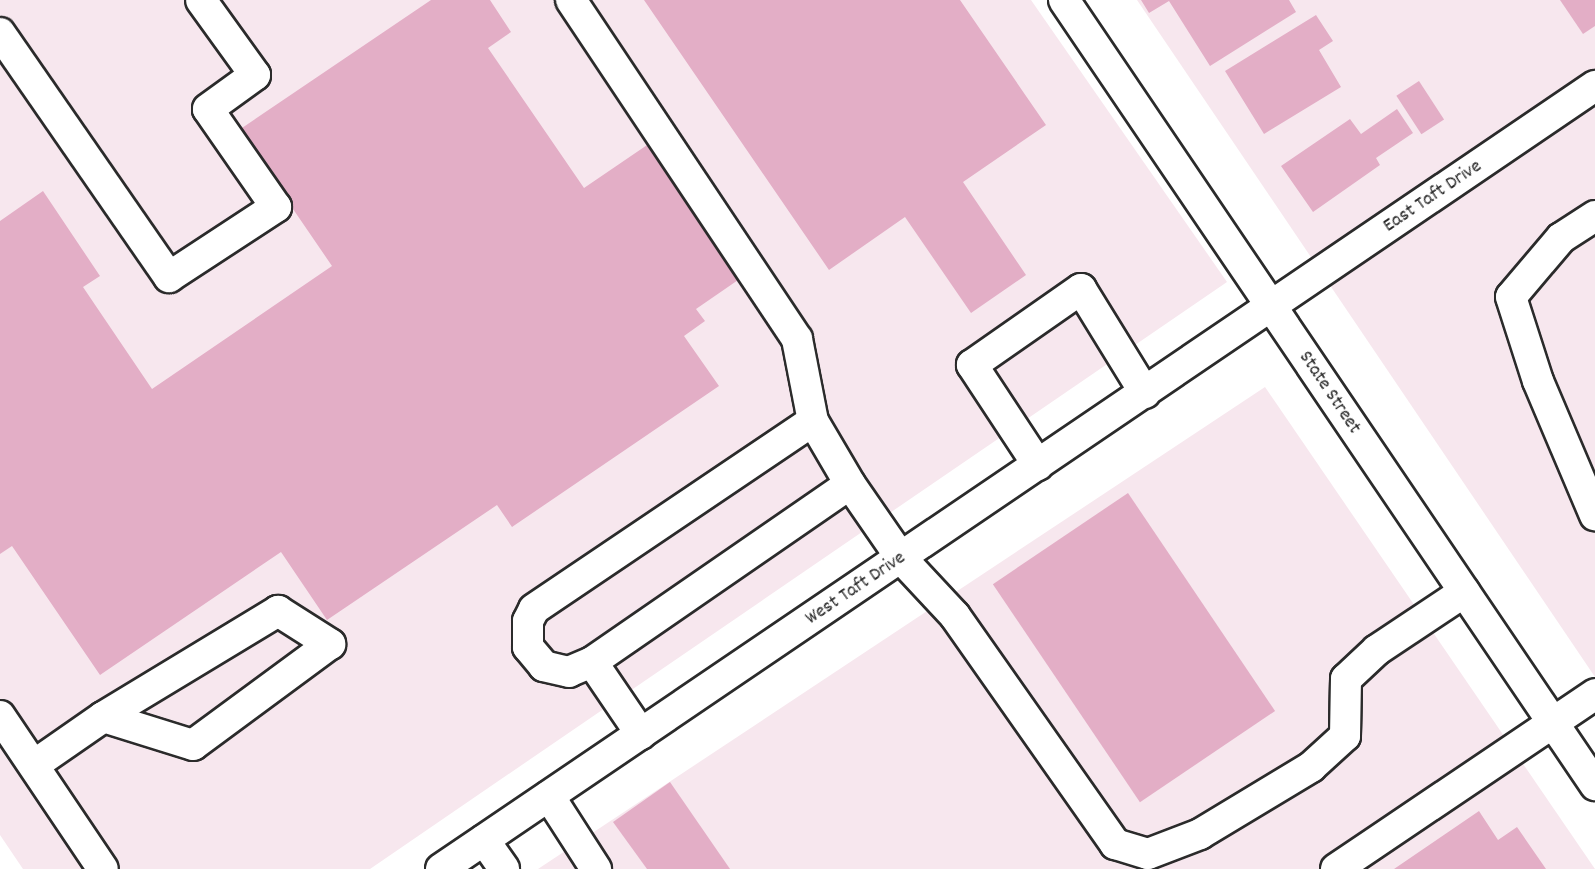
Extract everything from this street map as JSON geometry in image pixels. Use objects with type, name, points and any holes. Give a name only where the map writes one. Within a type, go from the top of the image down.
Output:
[{"type":"street","points":[[0,33],[169,277],[276,207],[208,109],[255,75],[201,0]]},
{"type":"street","points":[[571,0],[797,339],[813,422],[850,484],[901,558],[955,616],[1114,844],[1149,854],[1200,834],[1311,767],[1344,736],[1346,679],[1377,650],[1464,592]]},
{"type":"street","name":"State Street","points":[[1064,0],[1595,785]]},
{"type":"street","name":"East Taft Drive","points":[[1271,308],[1595,86]]},
{"type":"street","points":[[1595,216],[1561,238],[1511,297],[1538,381],[1595,515]]},
{"type":"street","points":[[1038,465],[972,365],[1081,289],[1145,393]]},
{"type":"street","name":"West Taft Drive","points":[[441,869],[1271,308]]},
{"type":"street","points":[[813,422],[534,609],[527,627],[528,646],[544,666],[569,672],[592,662],[850,484]]},
{"type":"street","points":[[34,765],[103,717],[278,611],[330,644],[193,746],[103,717]]},
{"type":"street","points":[[592,662],[641,734]]},
{"type":"street","points":[[1336,869],[1595,694]]},
{"type":"street","points":[[0,716],[103,869]]},
{"type":"street","points":[[549,796],[596,869]]},
{"type":"street","points":[[484,840],[504,869]]},
{"type":"shaded area","points":[[0,0],[1031,0],[1227,282],[370,869],[23,869],[0,835]]},
{"type":"shaded area","points":[[1137,0],[1595,0],[1595,677]]},
{"type":"shaded area","points":[[1265,387],[1595,869],[538,869]]},
{"type":"building","points":[[431,0],[490,0],[511,32],[488,48],[584,188],[653,141],[741,278],[696,309],[705,321],[684,336],[719,386],[512,527],[497,505],[327,620],[281,552],[100,675],[12,546],[0,554],[0,221],[43,191],[100,276],[83,287],[152,389],[332,266],[239,130]]},
{"type":"building","points":[[644,0],[960,0],[1046,125],[963,182],[1026,275],[971,313],[905,217],[829,270]]},
{"type":"building","points":[[1141,0],[1289,0],[1296,12],[1210,66],[1169,1],[1149,13]]},
{"type":"building","points":[[1560,0],[1595,0],[1595,26],[1583,34]]},
{"type":"building","points":[[1316,15],[1333,41],[1319,50],[1341,87],[1264,134],[1225,71]]},
{"type":"building","points":[[1419,81],[1444,120],[1421,134],[1396,96]]},
{"type":"building","points":[[1397,109],[1413,133],[1376,158],[1380,165],[1313,212],[1281,166],[1350,119],[1361,134]]},
{"type":"building","points":[[1128,493],[1275,711],[1140,802],[993,584]]},
{"type":"building","points":[[670,782],[730,869],[647,869],[613,822]]},
{"type":"building","points":[[1479,811],[1498,840],[1517,827],[1546,869],[1394,869]]}]
